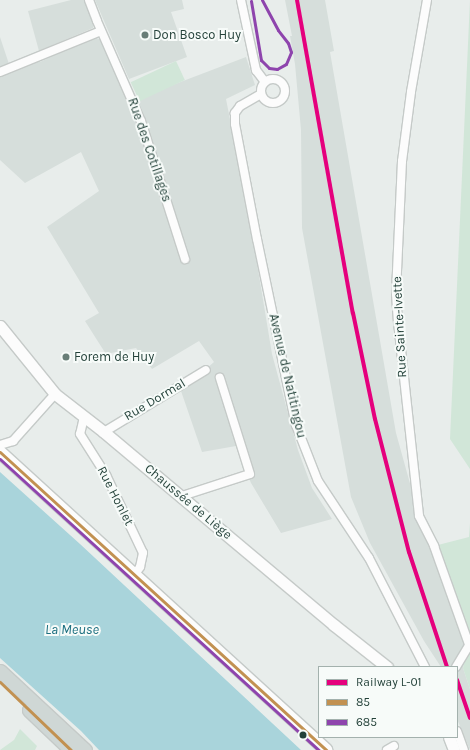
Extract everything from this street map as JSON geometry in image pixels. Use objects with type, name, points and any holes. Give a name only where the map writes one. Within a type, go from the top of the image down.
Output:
[{"type":"main road","points":[[0,452],[31,483],[326,750]]},
{"type":"main road","points":[[0,463],[20,480],[31,483]]},
{"type":"main road","points":[[0,671],[85,750]]},
{"type":"main road","points":[[0,682],[71,750]]},
{"type":"street","name":"Rue des Cotillages","points":[[89,0],[101,31],[129,90],[147,137],[185,259]]},
{"type":"street","points":[[241,0],[256,70],[265,82]]},
{"type":"street","name":"Rue Sainte-Ivette","points":[[427,0],[411,92],[402,161],[396,294],[419,516],[434,546],[470,646]]},
{"type":"street","points":[[0,72],[101,31]]},
{"type":"street","points":[[269,80],[279,81],[282,84],[284,94],[282,98],[274,103],[265,100],[261,94],[262,86],[265,82],[269,80]]},
{"type":"street","name":"Avenue de Natitingou","points":[[261,94],[240,106],[235,113],[235,124],[257,239],[296,425],[318,481],[370,558],[424,666]]},
{"type":"street","name":"Chaussée de Liège","points":[[0,326],[55,394],[182,496],[334,625],[386,666]]},
{"type":"street","name":"Rue Dormal","points":[[104,432],[206,370]]},
{"type":"street","points":[[182,496],[250,474],[220,378]]},
{"type":"street","points":[[0,445],[13,441],[55,394]]},
{"type":"street","name":"Rue Honlet","points":[[84,417],[80,434],[106,476],[143,553],[140,567],[134,576]]},
{"type":"street","points":[[456,666],[460,658],[470,646]]},
{"type":"street","points":[[458,734],[464,750]]},
{"type":"street","points":[[449,738],[454,750]]},
{"type":"shaded area","points":[[71,0],[85,0],[94,24],[93,28],[39,51],[28,11]]},
{"type":"shaded area","name":"Don Bosco Huy","points":[[95,0],[182,0],[184,9],[171,12],[187,57],[129,79]]},
{"type":"shaded area","points":[[285,0],[325,0],[334,51],[330,52],[396,433],[419,516],[469,645],[463,668],[470,689],[470,750],[458,721],[458,666],[440,666],[424,641],[370,543],[351,497],[302,228],[301,130],[295,64],[290,36],[292,36]]},
{"type":"shaded area","points":[[0,37],[9,64],[36,55],[40,62],[89,39],[99,39],[103,42],[128,102],[246,57],[255,85],[226,99],[250,221],[272,354],[298,450],[312,488],[332,519],[281,533],[251,483],[236,446],[202,452],[181,391],[214,362],[199,341],[152,369],[136,348],[106,354],[85,321],[99,313],[47,227],[99,191],[81,152],[25,183],[0,160]]},
{"type":"green space","points":[[470,0],[470,469],[450,439]]},
{"type":"green space","points":[[176,61],[185,80],[140,101],[131,82]]},
{"type":"green space","points":[[470,523],[470,689],[463,668],[469,645],[434,546],[469,537]]},
{"type":"green space","points":[[20,729],[37,746],[35,750],[0,750],[14,740]]},
{"type":"water","name":"La Meuse","points":[[0,472],[80,544],[301,750],[99,750],[81,731],[0,658]]},
{"type":"rail line","name":"L-01","points":[[297,0],[353,313],[375,419],[409,552],[447,666]]},
{"type":"rail line","name":"L-01","points":[[458,683],[470,718]]},
{"type":"transit line","name":"685","points":[[251,1],[261,60],[269,68],[277,69],[286,64],[291,52],[288,43],[278,30],[262,0]]},
{"type":"transit line","name":"85","points":[[0,452],[326,750]]},
{"type":"transit line","name":"685","points":[[0,459],[319,750]]},
{"type":"transit line","name":"85","points":[[0,682],[71,750]]},
{"type":"place","name":"Don Bosco Huy","points":[[145,35]]},
{"type":"place","name":"Forem de Huy","points":[[66,357]]}]
